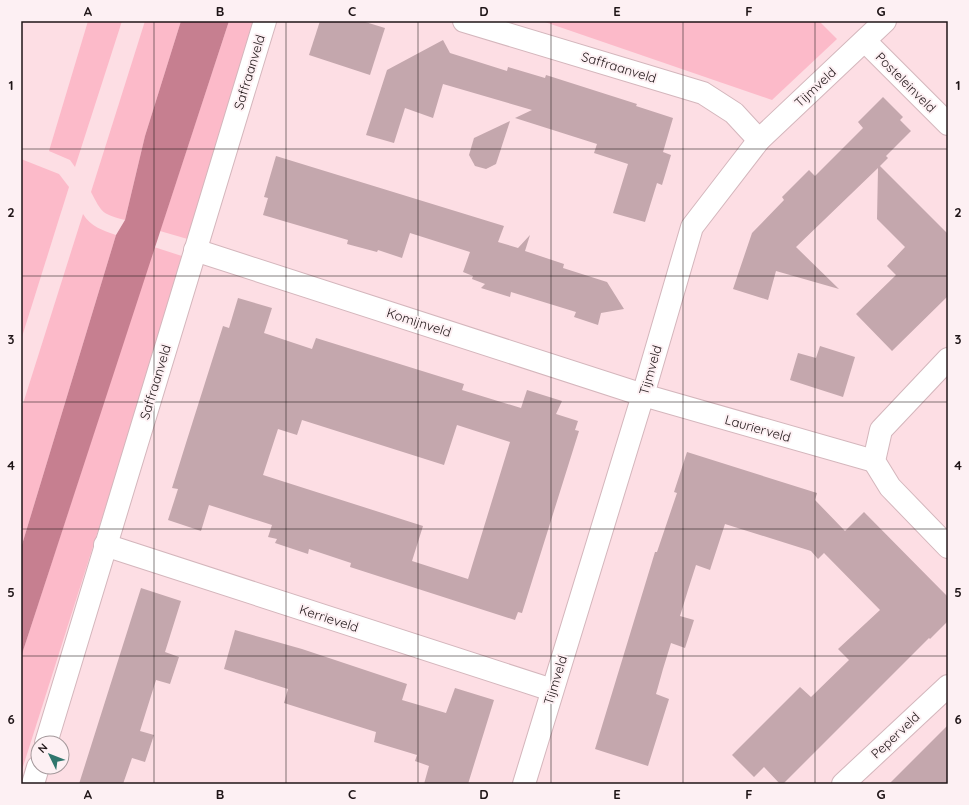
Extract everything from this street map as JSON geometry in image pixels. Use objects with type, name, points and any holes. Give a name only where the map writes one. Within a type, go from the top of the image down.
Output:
[{"type":"street","name":"Saffraanveld","points":[[48,735],[265,21]]},
{"type":"street","name":"Saffraanveld","points":[[464,21],[704,93],[734,113],[758,140]]},
{"type":"street","name":"Tijmveld","points":[[524,784],[643,395],[692,227],[758,140],[885,21]]},
{"type":"street","name":"Posteleinveld","points":[[865,41],[948,124]]},
{"type":"street","name":"Komijnveld","points":[[195,250],[643,395]]},
{"type":"street","points":[[948,359],[881,430],[874,461],[890,487],[948,547]]},
{"type":"street","name":"Laurierveld","points":[[643,395],[874,461]]},
{"type":"street","name":"Kerrieveld","points":[[105,545],[552,690]]},
{"type":"street","name":"Peperveld","points":[[843,784],[948,686]]},
{"type":"shaded area","points":[[88,21],[122,21],[75,167],[70,160],[49,151]]},
{"type":"shaded area","points":[[145,21],[181,21],[145,136],[125,220],[104,212],[91,192]]},
{"type":"shaded area","points":[[181,21],[229,21],[21,657],[21,548],[116,235],[125,220],[145,136]]},
{"type":"shaded area","points":[[229,21],[260,21],[191,240],[160,231]]},
{"type":"shaded area","points":[[542,21],[819,21],[837,39],[772,100]]},
{"type":"shaded area","points":[[21,159],[59,174],[69,187],[21,340]]},
{"type":"shaded area","points":[[83,214],[93,225],[116,235],[21,548],[21,410]]},
{"type":"shaded area","points":[[154,247],[185,257],[33,735],[30,735],[30,745],[21,773],[21,657]]},
{"type":"building","points":[[320,21],[362,21],[385,28],[370,75],[309,55]]},
{"type":"building","points":[[443,40],[450,53],[507,71],[508,67],[545,78],[546,75],[637,104],[636,106],[673,118],[663,152],[671,155],[662,185],[657,183],[645,222],[613,213],[628,164],[594,153],[597,144],[515,118],[532,110],[443,84],[433,118],[405,108],[394,143],[366,135],[387,70]]},
{"type":"building","points":[[883,97],[903,117],[900,120],[911,131],[886,156],[888,158],[880,166],[948,234],[948,296],[892,351],[856,314],[896,275],[887,266],[905,247],[877,219],[878,168],[796,247],[839,289],[776,271],[768,300],[733,289],[752,233],[784,200],[782,197],[809,170],[815,176],[863,128],[858,122]]},
{"type":"building","points":[[510,121],[496,164],[486,169],[475,166],[469,155],[474,138]]},
{"type":"building","points":[[276,156],[504,226],[498,242],[518,248],[530,235],[525,251],[564,264],[563,268],[607,282],[624,309],[601,313],[598,325],[574,317],[576,312],[511,292],[510,297],[481,288],[485,284],[472,279],[473,276],[463,272],[470,252],[410,233],[402,258],[378,250],[377,252],[347,244],[348,240],[263,215],[268,198],[264,197]]},
{"type":"building","points":[[238,298],[272,308],[264,333],[312,349],[316,338],[464,384],[462,390],[521,408],[527,390],[562,401],[556,414],[578,421],[575,430],[579,431],[522,613],[518,612],[515,620],[350,567],[351,563],[309,549],[308,554],[275,543],[277,539],[268,537],[272,525],[209,505],[201,531],[168,520],[178,489],[172,488],[223,326],[229,328]],"holes":[[[302,420],[444,465],[457,425],[510,442],[468,579],[412,561],[423,526],[263,475],[278,429],[297,435]]]},
{"type":"building","points":[[820,346],[855,357],[843,397],[790,380],[798,353],[816,358]]},
{"type":"building","points":[[687,452],[817,493],[815,500],[845,531],[864,512],[948,597],[948,621],[930,639],[929,638],[783,784],[780,784],[764,767],[754,777],[732,755],[800,687],[811,697],[849,660],[838,649],[880,610],[824,553],[818,559],[811,551],[725,524],[710,570],[696,565],[680,616],[694,620],[685,648],[671,643],[656,694],[669,699],[648,766],[595,749],[655,552],[657,552],[677,493],[674,492]]},
{"type":"building","points":[[141,588],[181,601],[165,652],[179,657],[170,684],[156,680],[140,731],[154,735],[145,762],[132,758],[123,784],[79,784]]},
{"type":"building","points":[[235,630],[302,649],[407,684],[402,700],[446,713],[455,688],[494,700],[468,784],[424,784],[429,766],[415,761],[417,755],[374,742],[376,732],[284,703],[288,689],[224,669]]},
{"type":"building","points":[[948,725],[948,784],[889,784]]}]
